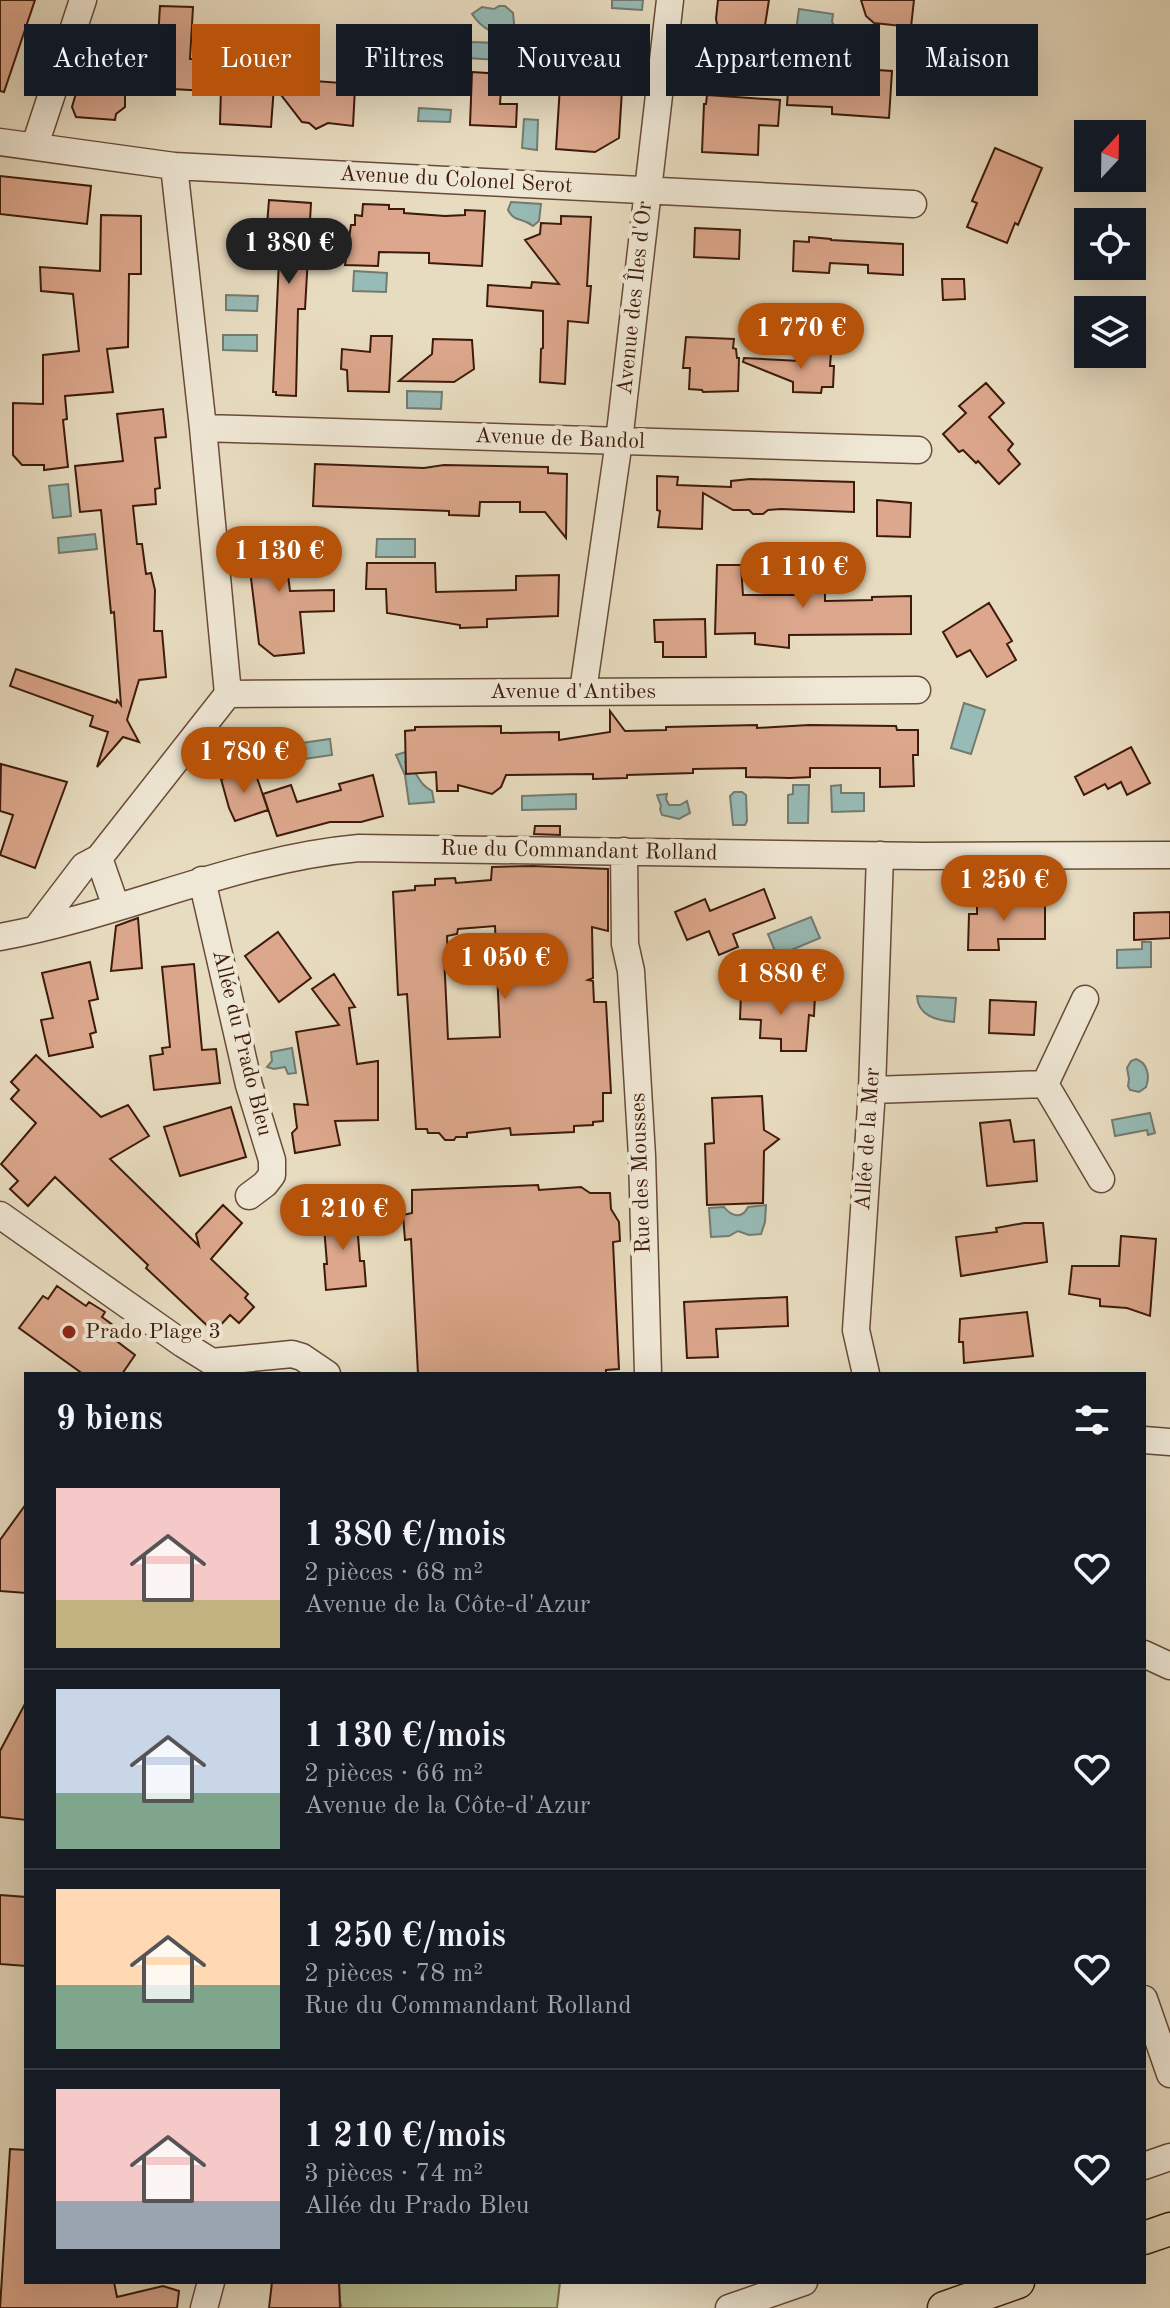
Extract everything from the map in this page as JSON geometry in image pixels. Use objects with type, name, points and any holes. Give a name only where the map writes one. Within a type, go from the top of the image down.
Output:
[{"type":"main road","points":[[1146,2237],[1170,2229]]},
{"type":"main road","points":[[944,2308],[1012,2284]]},
{"type":"street","points":[[35,145],[83,0]]},
{"type":"street","name":"Avenue des Îles d'Or","points":[[583,691],[619,441],[670,0]]},
{"type":"street","name":"Avenue du Colonel Serot","points":[[0,142],[174,166],[913,204]]},
{"type":"street","points":[[36,929],[84,866],[104,852],[228,694],[174,166]]},
{"type":"street","name":"Avenue de Bandol","points":[[203,428],[918,450]]},
{"type":"street","name":"Avenue d'Antibes","points":[[228,694],[917,690]]},
{"type":"street","name":"Rue du Commandant Rolland","points":[[1,942],[36,929],[276,860],[359,848],[880,855],[1170,855]]},
{"type":"street","points":[[104,852],[116,907]]},
{"type":"street","name":"Rue des Mousses","points":[[631,852],[625,944],[631,971],[642,1156],[648,1372]]},
{"type":"street","name":"Allée de la Mer","points":[[866,1372],[856,1330],[872,1090],[880,855]]},
{"type":"street","name":"Allée du Prado Bleu","points":[[202,880],[249,1085],[272,1160],[272,1175],[249,1196]]},
{"type":"street","points":[[1045,1084],[1085,999]]},
{"type":"street","points":[[872,1090],[1045,1084]]},
{"type":"street","points":[[1045,1084],[1101,1179]]},
{"type":"street","points":[[0,1215],[170,1336],[212,1362],[292,1354],[324,1372]]},
{"type":"street","points":[[1146,1440],[1170,1442]]},
{"type":"street","points":[[1146,1655],[1170,1666]]},
{"type":"street","points":[[1146,2005],[1170,2074]]},
{"type":"street","points":[[1146,2165],[1170,2157]]},
{"type":"street","points":[[204,2308],[210,2284]]},
{"type":"street","points":[[729,2308],[798,2284]]},
{"type":"green space","points":[[339,2284],[560,2284],[557,2308],[342,2308]]},
{"type":"water","points":[[612,0],[643,0],[642,10],[612,8]]},
{"type":"water","points":[[505,6],[513,13],[514,24],[488,24],[488,29],[472,14],[482,7],[494,9]]},
{"type":"water","points":[[799,9],[833,14],[833,24],[797,24]]},
{"type":"water","points":[[472,42],[488,43],[488,59],[472,58]]},
{"type":"water","points":[[419,108],[451,110],[450,122],[418,121]]},
{"type":"water","points":[[524,119],[538,120],[537,150],[522,148]]},
{"type":"water","points":[[511,202],[541,204],[539,221],[533,226],[513,217],[508,210]]},
{"type":"water","points":[[354,271],[387,273],[386,292],[353,291]]},
{"type":"water","points":[[226,295],[258,296],[257,311],[226,310]]},
{"type":"water","points":[[223,335],[257,335],[257,351],[223,350]]},
{"type":"water","points":[[407,391],[442,392],[441,409],[407,408]]},
{"type":"water","points":[[68,484],[71,516],[53,518],[49,486]]},
{"type":"water","points":[[95,534],[97,549],[59,553],[58,538]]},
{"type":"water","points":[[377,539],[415,539],[415,557],[376,557]]},
{"type":"water","points":[[964,703],[985,710],[971,754],[951,748]]},
{"type":"water","points":[[330,739],[332,755],[290,761],[287,745]]},
{"type":"water","points":[[406,752],[409,755],[405,762],[422,784],[432,791],[434,802],[409,804],[405,775],[396,755]]},
{"type":"water","points":[[793,785],[809,785],[808,823],[788,823],[788,795],[793,794]]},
{"type":"water","points":[[841,785],[841,793],[864,793],[864,811],[832,812],[831,786]]},
{"type":"water","points":[[734,792],[746,795],[745,825],[733,825],[730,796]]},
{"type":"water","points":[[576,794],[576,809],[522,810],[522,796]]},
{"type":"water","points":[[667,794],[669,805],[687,801],[690,813],[679,819],[662,815],[657,795]]},
{"type":"water","points":[[811,917],[820,938],[777,956],[768,934]]},
{"type":"water","points":[[1142,942],[1151,942],[1151,967],[1117,968],[1117,950],[1142,949]]},
{"type":"water","points":[[917,996],[956,998],[954,1022],[924,1012]]},
{"type":"water","points":[[292,1048],[296,1073],[288,1074],[285,1067],[267,1067],[272,1061],[271,1052]]},
{"type":"water","points":[[1136,1059],[1143,1064],[1148,1075],[1146,1087],[1139,1092],[1130,1090],[1128,1086],[1127,1068]]},
{"type":"water","points":[[1150,1113],[1155,1133],[1148,1135],[1147,1130],[1115,1136],[1112,1120]]},
{"type":"water","points":[[766,1205],[761,1234],[749,1235],[738,1231],[729,1236],[711,1237],[709,1208],[724,1207],[730,1213],[740,1215],[748,1207]]},
{"type":"building","points":[[0,0],[35,0],[27,24],[24,24],[24,33],[4,92],[0,91]]},
{"type":"building","points":[[718,0],[769,0],[765,24],[717,24]]},
{"type":"building","points":[[861,0],[914,0],[911,24],[874,23],[866,16]]},
{"type":"building","points":[[160,6],[193,7],[192,90],[176,89],[176,24],[159,24]]},
{"type":"building","points":[[880,70],[892,71],[889,118],[832,114],[832,107],[787,105],[788,96],[880,96]]},
{"type":"building","points":[[472,72],[488,73],[488,96],[501,96],[500,104],[517,104],[516,127],[470,125]]},
{"type":"building","points":[[320,81],[336,83],[336,96],[355,96],[353,126],[328,123],[316,129],[302,122],[282,96],[320,96]]},
{"type":"building","points":[[75,96],[125,96],[125,107],[116,114],[115,120],[76,117],[72,107]]},
{"type":"building","points":[[221,96],[273,96],[271,127],[220,124]]},
{"type":"building","points":[[559,96],[622,96],[619,138],[595,152],[556,149]]},
{"type":"building","points":[[707,96],[780,100],[778,126],[759,125],[758,155],[702,152]]},
{"type":"building","points":[[995,148],[1042,168],[1007,243],[967,227],[977,203],[972,201]]},
{"type":"building","points":[[0,176],[91,186],[87,224],[0,214]]},
{"type":"building","points":[[269,200],[311,203],[305,309],[298,309],[296,396],[276,395],[273,392],[280,239],[266,238]]},
{"type":"building","points":[[363,204],[389,205],[389,209],[404,209],[404,213],[445,216],[465,215],[465,210],[485,211],[482,266],[429,263],[429,253],[379,252],[378,266],[345,265],[351,225],[355,225],[355,215],[362,216]]},
{"type":"building","points":[[101,215],[141,216],[141,274],[129,274],[128,347],[107,349],[113,392],[65,396],[67,419],[63,420],[68,467],[44,470],[44,465],[22,465],[13,455],[13,403],[43,404],[43,355],[79,351],[73,294],[41,291],[40,267],[100,271]]},
{"type":"building","points":[[561,216],[591,217],[588,323],[568,321],[565,384],[540,382],[543,311],[487,306],[488,285],[531,288],[532,282],[559,284],[525,240],[540,234],[541,223],[561,224]]},
{"type":"building","points":[[695,228],[740,230],[739,259],[694,257]]},
{"type":"building","points":[[809,237],[903,244],[903,275],[868,273],[868,265],[830,263],[829,273],[793,271],[794,241],[809,242]]},
{"type":"building","points":[[942,279],[964,279],[965,299],[943,300]]},
{"type":"building","points":[[371,336],[392,336],[389,392],[348,391],[347,370],[341,369],[342,349],[370,352]]},
{"type":"building","points":[[686,337],[734,339],[733,348],[739,358],[738,391],[703,392],[689,389],[690,368],[683,368]]},
{"type":"building","points":[[433,339],[472,340],[474,369],[454,382],[399,381],[432,354]]},
{"type":"building","points":[[801,352],[831,353],[833,387],[822,387],[821,393],[793,392],[793,382],[743,362],[744,358],[800,361]]},
{"type":"building","points":[[986,383],[1004,403],[989,417],[1013,444],[1008,450],[1020,464],[999,484],[978,461],[976,463],[963,450],[959,452],[943,434],[966,413],[959,406]]},
{"type":"building","points":[[163,409],[166,437],[155,438],[160,488],[155,489],[156,504],[133,506],[137,544],[142,544],[146,574],[151,573],[155,590],[154,631],[162,631],[166,677],[139,680],[127,720],[139,742],[123,737],[97,767],[108,732],[90,726],[93,716],[10,686],[16,669],[116,703],[117,700],[121,705],[114,612],[111,613],[101,510],[80,512],[75,466],[123,461],[117,414]]},
{"type":"building","points":[[315,464],[424,468],[444,465],[548,467],[548,473],[567,474],[566,538],[545,512],[520,512],[520,502],[480,502],[479,516],[449,515],[449,511],[313,506]]},
{"type":"building","points":[[657,476],[678,477],[677,485],[731,487],[731,481],[750,479],[854,482],[854,512],[781,509],[753,514],[749,510],[733,510],[703,493],[702,529],[658,527]]},
{"type":"building","points":[[877,500],[911,503],[910,537],[877,536]]},
{"type":"building","points":[[282,528],[290,591],[334,590],[334,611],[300,612],[304,653],[274,656],[259,644],[242,532]]},
{"type":"building","points":[[367,563],[435,563],[436,592],[516,590],[516,576],[559,575],[558,616],[487,619],[487,627],[460,628],[460,625],[387,613],[386,589],[366,589]]},
{"type":"building","points":[[717,565],[741,565],[743,595],[794,595],[794,567],[825,568],[825,601],[911,596],[911,634],[789,635],[789,648],[755,644],[755,633],[715,634]]},
{"type":"building","points":[[989,603],[1012,641],[1007,644],[1016,660],[987,677],[970,650],[957,657],[943,632]]},
{"type":"building","points":[[705,619],[706,657],[663,657],[663,642],[655,642],[654,620]]},
{"type":"building","points":[[610,711],[625,731],[757,725],[757,728],[896,726],[897,730],[918,730],[918,755],[913,755],[914,786],[880,787],[880,768],[810,768],[810,777],[790,778],[746,777],[746,768],[693,769],[693,773],[627,775],[627,778],[593,779],[593,774],[506,775],[501,787],[492,794],[458,785],[458,791],[437,791],[436,772],[406,774],[405,731],[415,730],[415,727],[501,726],[501,733],[559,732],[559,740],[610,732]]},
{"type":"building","points":[[1131,747],[1150,783],[1127,795],[1121,782],[1108,789],[1105,784],[1084,795],[1075,777]]},
{"type":"building","points":[[1,764],[67,782],[35,868],[0,855],[13,815],[0,811]]},
{"type":"building","points":[[254,769],[268,810],[235,821],[221,779]]},
{"type":"building","points":[[373,775],[383,816],[361,822],[330,822],[277,836],[263,794],[291,785],[297,802],[341,790],[339,784]]},
{"type":"building","points":[[535,826],[560,826],[560,835],[534,834]]},
{"type":"building","points":[[492,867],[608,869],[608,931],[592,927],[593,978],[588,980],[593,981],[594,1002],[606,1002],[611,1093],[603,1093],[603,1121],[574,1126],[574,1132],[511,1135],[510,1128],[467,1133],[467,1137],[445,1140],[439,1133],[416,1129],[407,994],[398,995],[393,892],[435,885],[435,879],[455,878],[456,883],[491,880]],"holes":[[[495,926],[500,1037],[448,1039],[444,955],[448,955],[447,936],[457,934],[458,929]]]},
{"type":"building","points":[[764,889],[775,918],[733,934],[738,947],[719,955],[709,931],[687,940],[675,912],[705,899],[710,911]]},
{"type":"building","points":[[977,896],[998,897],[999,904],[1045,905],[1045,939],[998,939],[999,950],[968,950],[969,914],[977,914]]},
{"type":"building","points":[[1170,912],[1170,938],[1134,940],[1134,913]]},
{"type":"building","points":[[138,918],[142,968],[111,971],[116,926]]},
{"type":"building","points":[[278,932],[311,978],[279,1002],[245,956]]},
{"type":"building","points":[[90,962],[98,999],[89,1001],[96,1032],[90,1034],[93,1047],[49,1056],[41,1020],[53,1018],[42,973]]},
{"type":"building","points":[[194,964],[202,1050],[216,1049],[220,1083],[154,1090],[150,1056],[163,1054],[162,1048],[170,1047],[162,967]]},
{"type":"building","points":[[334,974],[355,1007],[349,1008],[357,1064],[378,1061],[378,1120],[335,1121],[340,1145],[295,1153],[292,1133],[297,1128],[294,1104],[308,1105],[296,1032],[339,1025],[312,989]]},
{"type":"building","points":[[741,993],[815,994],[814,1016],[809,1015],[806,1051],[781,1051],[781,1039],[760,1038],[761,1020],[740,1019]]},
{"type":"building","points":[[990,1000],[1036,1002],[1034,1035],[989,1033]]},
{"type":"building","points":[[36,1055],[101,1117],[128,1105],[149,1136],[110,1159],[199,1246],[196,1234],[223,1205],[242,1223],[211,1259],[248,1294],[245,1298],[254,1307],[239,1323],[230,1315],[214,1332],[55,1177],[28,1206],[10,1189],[18,1181],[1,1164],[36,1123],[11,1099],[19,1090],[11,1082]]},
{"type":"building","points":[[762,1096],[764,1130],[779,1139],[764,1151],[763,1203],[707,1205],[705,1144],[714,1143],[712,1098]]},
{"type":"building","points":[[231,1107],[246,1157],[180,1176],[164,1127]]},
{"type":"building","points":[[1010,1120],[1014,1142],[1034,1140],[1037,1181],[987,1186],[980,1123]]},
{"type":"building","points":[[538,1185],[539,1190],[581,1187],[590,1193],[610,1193],[611,1209],[619,1222],[620,1241],[613,1242],[619,1369],[606,1372],[418,1372],[411,1239],[405,1240],[403,1215],[412,1213],[412,1190]]},
{"type":"building","points":[[356,1211],[360,1261],[364,1261],[366,1286],[326,1290],[323,1214]]},
{"type":"building","points":[[1043,1223],[1047,1262],[961,1276],[956,1237],[997,1232],[996,1228]]},
{"type":"building","points":[[1121,1236],[1156,1239],[1150,1316],[1127,1308],[1100,1306],[1100,1299],[1069,1294],[1072,1266],[1119,1266]]},
{"type":"building","name":"Prado Plage 3","points":[[57,1286],[86,1306],[89,1302],[105,1312],[102,1317],[121,1331],[114,1339],[135,1355],[123,1372],[80,1372],[19,1328],[43,1296],[48,1299]]},
{"type":"building","points":[[787,1297],[788,1326],[716,1329],[718,1357],[687,1358],[684,1302]]},
{"type":"building","points":[[1027,1312],[1033,1356],[964,1363],[963,1342],[959,1342],[960,1319]]},
{"type":"building","points":[[24,1507],[24,1593],[0,1591],[0,1540]]},
{"type":"building","points":[[24,1706],[24,1820],[0,1817],[0,1751]]},
{"type":"building","points":[[0,1895],[24,1897],[24,1966],[0,1964]]},
{"type":"building","points":[[10,2149],[24,2150],[24,2284],[114,2284],[117,2297],[163,2286],[179,2291],[177,2308],[0,2308]]},
{"type":"building","points":[[272,2284],[339,2284],[340,2308],[269,2308]]},
{"type":"place","name":"Prado Plage 3","points":[[69,1332]]}]
